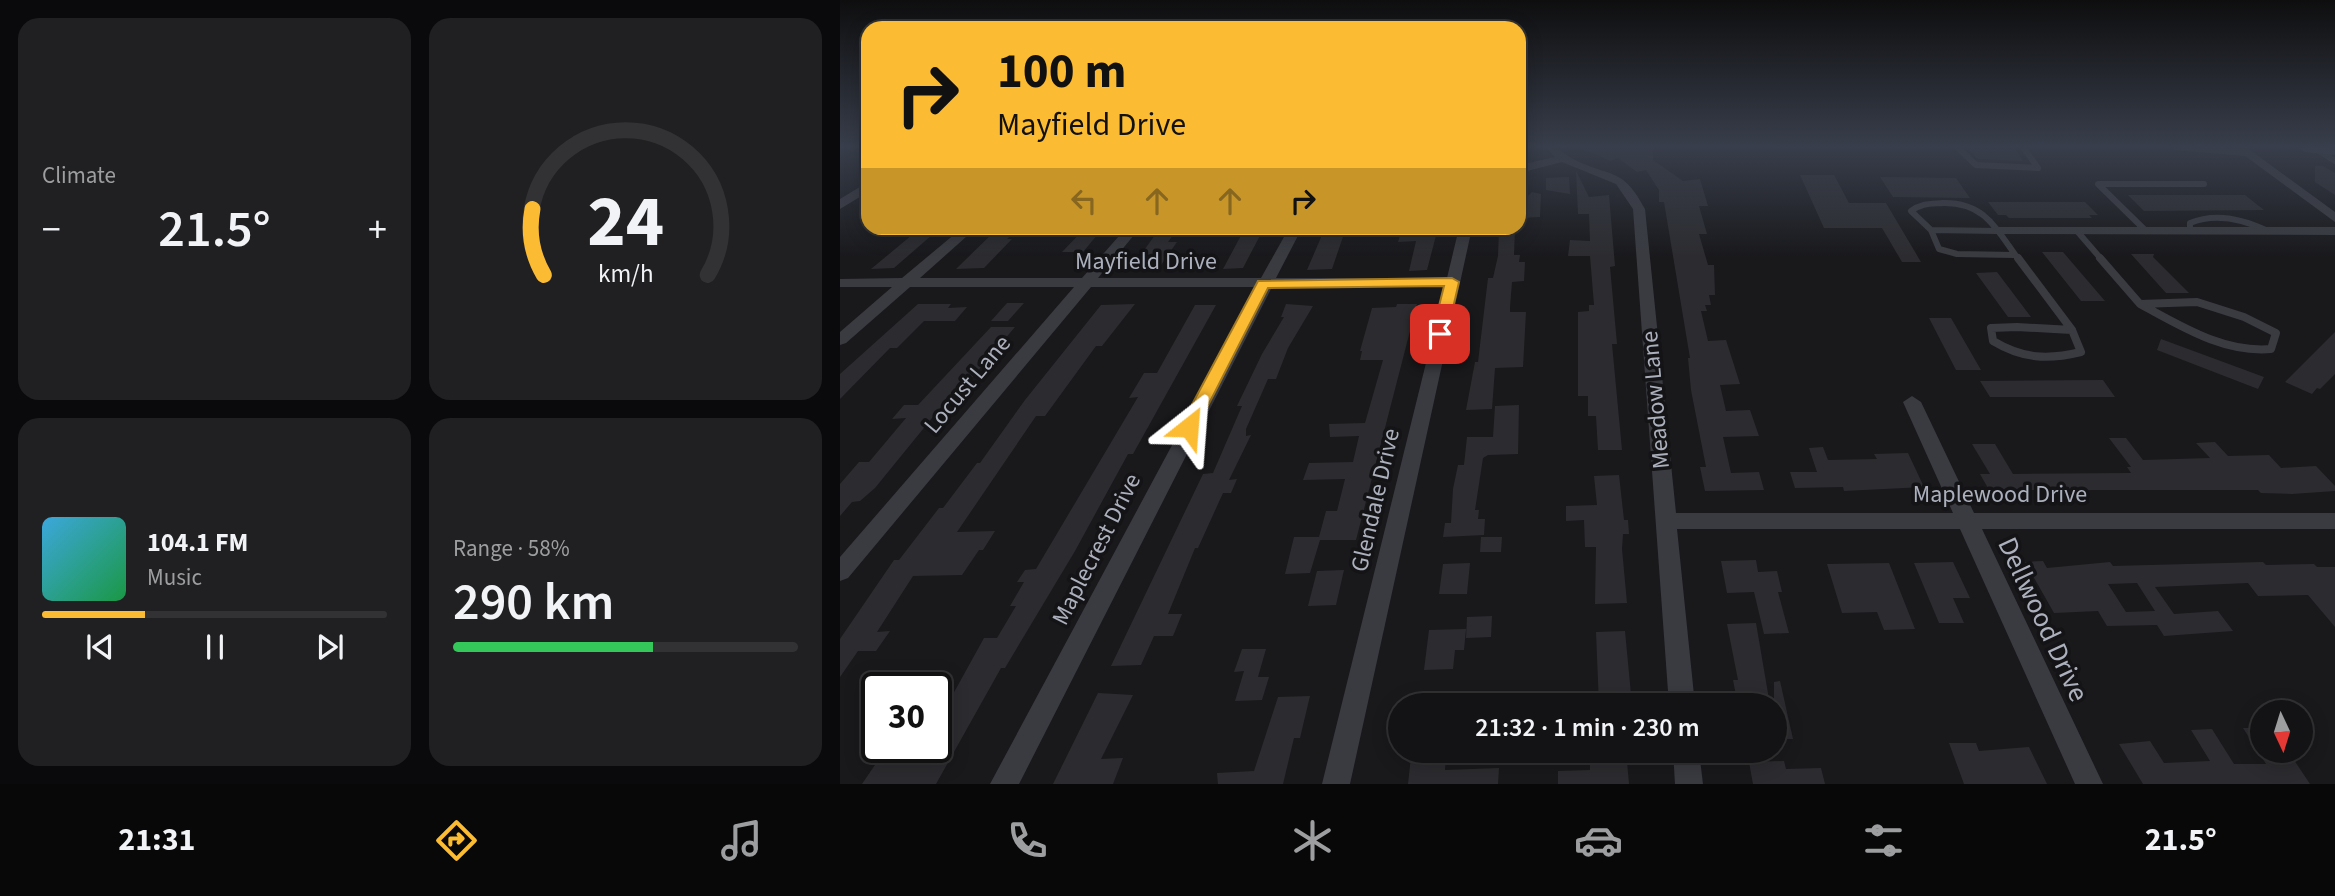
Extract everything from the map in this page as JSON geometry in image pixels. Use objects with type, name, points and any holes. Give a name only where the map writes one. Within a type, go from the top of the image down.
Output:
[{"type":"street","name":"Meadow Lane","points":[[1625,184],[1633,192],[1639,209],[1681,693]]},
{"type":"street","points":[[2288,184],[2335,218]]},
{"type":"street","points":[[840,205],[861,191]]},
{"type":"street","points":[[1999,231],[2335,232]]},
{"type":"street","points":[[840,340],[961,235]]},
{"type":"street","name":"Locust Lane","points":[[840,572],[1127,235]]},
{"type":"street","name":"Maplecrest Drive","points":[[1004,784],[1263,284],[1291,235]]},
{"type":"street","name":"Glendale Drive","points":[[1336,784],[1464,235]]},
{"type":"street","name":"Mayfield Drive","points":[[840,283],[1452,282]]},
{"type":"street","name":"Dellwood Drive","points":[[1912,402],[1964,520],[2089,784]]},
{"type":"street","name":"Maplewood Drive","points":[[1666,521],[2335,521]]},
{"type":"street","points":[[1687,763],[1689,784]]},
{"type":"lane","points":[[2146,231],[2098,184],[2204,184]]},
{"type":"lane","points":[[2014,255],[1957,254],[1939,248],[1931,230],[1911,211],[1922,204],[1959,203],[1984,213],[2072,330],[2081,352],[2054,359],[2015,356],[1993,341],[1992,328],[2072,330]]},
{"type":"lane","points":[[1931,230],[1999,231]]},
{"type":"lane","points":[[2077,231],[2140,304],[2193,331],[2253,353],[2272,349],[2276,333],[2244,317],[2197,302],[2140,304]]},
{"type":"building","points":[[1546,184],[1569,184],[1570,194],[1546,190]]},
{"type":"building","points":[[1577,184],[1582,184],[1589,197],[1609,195],[1615,266],[1610,267],[1617,344],[1612,344],[1622,450],[1598,450],[1596,416],[1588,416],[1588,396],[1578,396],[1578,312],[1589,311],[1589,305],[1594,305],[1590,256],[1568,256],[1570,240],[1590,241],[1589,214],[1578,214]]},
{"type":"building","points":[[1655,184],[1701,184],[1708,206],[1699,206],[1707,234],[1699,234],[1708,265],[1714,265],[1715,295],[1709,295],[1711,305],[1705,305],[1707,311],[1701,311],[1708,341],[1726,340],[1740,384],[1720,385],[1726,411],[1750,410],[1759,436],[1723,437],[1731,473],[1759,472],[1764,490],[1705,491],[1700,467],[1706,467],[1691,390],[1690,358],[1664,202],[1659,202],[1659,190]]},
{"type":"building","points":[[1804,184],[1839,184],[1849,203],[1886,203],[1921,262],[1902,262],[1882,228],[1824,228]]},
{"type":"building","points":[[1884,184],[1960,184],[1970,198],[1893,197]]},
{"type":"building","points":[[2317,184],[2335,184],[2335,195]]},
{"type":"building","points":[[1532,192],[1541,194],[1540,217],[1526,218],[1528,196]]},
{"type":"building","points":[[2128,195],[2245,195],[2264,210],[2144,211]]},
{"type":"building","points":[[1988,202],[2085,202],[2098,215],[2089,215],[2092,218],[2009,218],[2006,215],[1998,215]]},
{"type":"building","points":[[912,235],[932,235],[894,268],[871,269]]},
{"type":"building","points":[[991,235],[1011,235],[1007,239],[1012,239],[984,268],[956,269]]},
{"type":"building","points":[[1078,235],[1097,235],[1083,252],[1062,252]]},
{"type":"building","points":[[1155,235],[1173,235],[1168,242],[1177,242],[1159,268],[1132,267]]},
{"type":"building","points":[[1241,235],[1260,235],[1243,268],[1223,269]]},
{"type":"building","points":[[1322,235],[1344,235],[1332,269],[1307,270]]},
{"type":"building","points":[[1400,235],[1436,235],[1427,270],[1409,271],[1416,241],[1398,242]]},
{"type":"building","points":[[1499,235],[1515,235],[1514,255],[1520,255],[1519,262],[1525,262],[1524,281],[1512,282],[1510,312],[1526,312],[1523,367],[1495,368],[1492,409],[1466,410],[1475,362],[1478,362],[1488,278],[1493,278]]},
{"type":"building","points":[[2042,252],[2063,252],[2105,301],[2081,301]]},
{"type":"building","points":[[2131,254],[2154,254],[2153,257],[2189,293],[2166,293]]},
{"type":"building","points":[[1997,272],[2031,317],[2008,317],[1976,273]]},
{"type":"building","points":[[1007,303],[1024,303],[1008,321],[991,321]]},
{"type":"building","points":[[918,304],[951,304],[948,308],[967,307],[955,321],[924,321],[897,348],[890,348],[840,399],[840,374]]},
{"type":"building","points":[[1135,304],[1102,346],[1096,346],[1045,416],[1036,416],[957,532],[995,531],[983,550],[979,550],[962,575],[913,576],[877,632],[890,631],[876,651],[858,651],[840,677],[840,639],[894,560],[899,560],[939,508],[943,508],[977,463],[980,463],[1025,400],[1101,305]]},
{"type":"building","points":[[1286,304],[1313,306],[1288,348],[1276,379],[1268,379],[1246,429],[1246,436],[1251,435],[1229,480],[1237,479],[1231,493],[1223,493],[1198,548],[1195,548],[1168,614],[1182,614],[1173,636],[1154,636],[1141,665],[1111,666],[1203,474],[1213,473],[1242,406],[1237,406],[1262,354],[1284,317],[1281,317]]},
{"type":"building","points":[[1397,304],[1417,304],[1356,540],[1320,540],[1310,573],[1285,574],[1294,537],[1319,537],[1326,511],[1337,511],[1345,479],[1303,480],[1309,463],[1353,462],[1359,436],[1330,437],[1329,424],[1365,423],[1383,360],[1360,360],[1360,351],[1372,308],[1396,307]]},
{"type":"building","points":[[1195,305],[1216,305],[1133,454],[1128,454],[1075,551],[1005,668],[1001,668],[952,755],[952,696],[984,638],[997,638],[1016,606],[1010,606],[1024,582],[1017,582],[1025,570],[1036,569],[1138,397],[1129,398],[1144,373],[1157,373]]},
{"type":"building","points":[[1929,318],[1951,318],[1981,370],[1956,370]]},
{"type":"building","points":[[991,327],[1015,327],[970,380],[965,380],[875,488],[860,501],[852,502],[840,516],[840,484],[859,462],[869,462],[906,418],[892,419],[904,405],[918,405]]},
{"type":"building","points":[[2335,332],[2335,374],[2320,389],[2317,388],[2312,394],[2285,382]]},
{"type":"building","points":[[2161,339],[2264,377],[2258,389],[2157,350]]},
{"type":"building","points":[[2103,380],[2115,397],[1990,397],[1980,381]]},
{"type":"building","points":[[1519,405],[1518,454],[1488,455],[1483,458],[1475,510],[1479,510],[1478,519],[1485,519],[1484,535],[1443,537],[1445,523],[1451,523],[1453,489],[1458,465],[1464,465],[1467,437],[1493,437],[1495,406]]},
{"type":"building","points":[[2109,438],[2126,438],[2143,460],[2210,458],[2196,443],[2215,442],[2228,456],[2269,455],[2281,468],[2316,466],[2335,486],[2335,491],[2292,494],[2261,493],[2258,490],[1989,490],[1980,474],[1990,474],[1972,444],[1995,444],[2013,474],[2131,473],[2127,467],[2131,467]]},
{"type":"building","points":[[1823,447],[1828,460],[1877,459],[1874,454],[1908,453],[1924,487],[1844,491],[1843,487],[1795,488],[1790,472],[1817,472],[1809,448]]},
{"type":"building","points":[[1619,475],[1624,520],[1628,520],[1629,534],[1623,534],[1622,549],[1627,603],[1595,604],[1596,547],[1585,547],[1584,520],[1566,521],[1566,506],[1597,505],[1594,476]]},
{"type":"building","points":[[1481,537],[1502,537],[1501,552],[1480,552]]},
{"type":"building","points":[[1756,560],[1758,572],[1777,571],[1782,592],[1778,592],[1789,633],[1764,634],[1754,592],[1727,593],[1721,561]]},
{"type":"building","points":[[2043,561],[2047,568],[2110,562],[2113,566],[2263,562],[2266,565],[2314,564],[2317,567],[2335,567],[2335,627],[2308,595],[2258,596],[2248,583],[2155,587],[2174,614],[2218,611],[2233,631],[2164,636],[2157,625],[2107,626],[2098,611],[2054,613],[2025,562]],"holes":[[[2137,583],[2155,611],[2126,612],[2108,584]]]},
{"type":"building","points":[[1953,562],[1970,598],[1953,598],[1964,623],[1939,623],[1914,563]]},
{"type":"building","points":[[1470,563],[1467,594],[1439,594],[1443,564]]},
{"type":"building","points":[[1889,563],[1915,629],[1884,630],[1877,612],[1842,613],[1827,564]]},
{"type":"building","points":[[1344,570],[1336,605],[1308,606],[1317,571]]},
{"type":"building","points":[[1492,616],[1491,637],[1466,638],[1467,617]]},
{"type":"building","points":[[1756,623],[1768,693],[1736,693],[1733,680],[1738,680],[1727,624]]},
{"type":"building","points":[[1466,629],[1464,650],[1455,650],[1453,669],[1424,670],[1429,630]]},
{"type":"building","points":[[1625,631],[1631,693],[1599,693],[1596,632]]},
{"type":"building","points":[[1242,649],[1266,649],[1258,677],[1269,677],[1262,700],[1235,701],[1244,671],[1234,672]]},
{"type":"building","points":[[1780,681],[1783,693],[1774,693],[1774,682]]},
{"type":"building","points":[[1098,693],[1133,695],[1101,759],[1123,758],[1113,784],[1053,784]]},
{"type":"building","points":[[1310,696],[1300,738],[1294,738],[1283,784],[1218,784],[1217,773],[1254,771],[1278,697]]},
{"type":"building","points":[[1787,712],[1793,739],[1787,739]]},
{"type":"building","points":[[2243,728],[2250,728],[2250,739]]},
{"type":"building","points":[[2212,729],[2234,764],[2296,763],[2310,784],[2143,784],[2119,744],[2150,741],[2164,763],[2210,761],[2191,730]]},
{"type":"building","points":[[1949,743],[1976,743],[1979,751],[2029,747],[2047,784],[1964,784]]},
{"type":"building","points":[[876,763],[948,763],[936,784],[862,784]]},
{"type":"building","points":[[1410,763],[1446,763],[1445,770],[1499,768],[1498,784],[1408,784]]},
{"type":"building","points":[[1590,763],[1627,763],[1629,784],[1558,784],[1558,771],[1590,770]]},
{"type":"building","points":[[1749,763],[1784,763],[1786,769],[1821,768],[1825,784],[1753,784]]},
{"type":"route","points":[[1189,427],[1263,284],[1452,282],[1440,334]]}]
